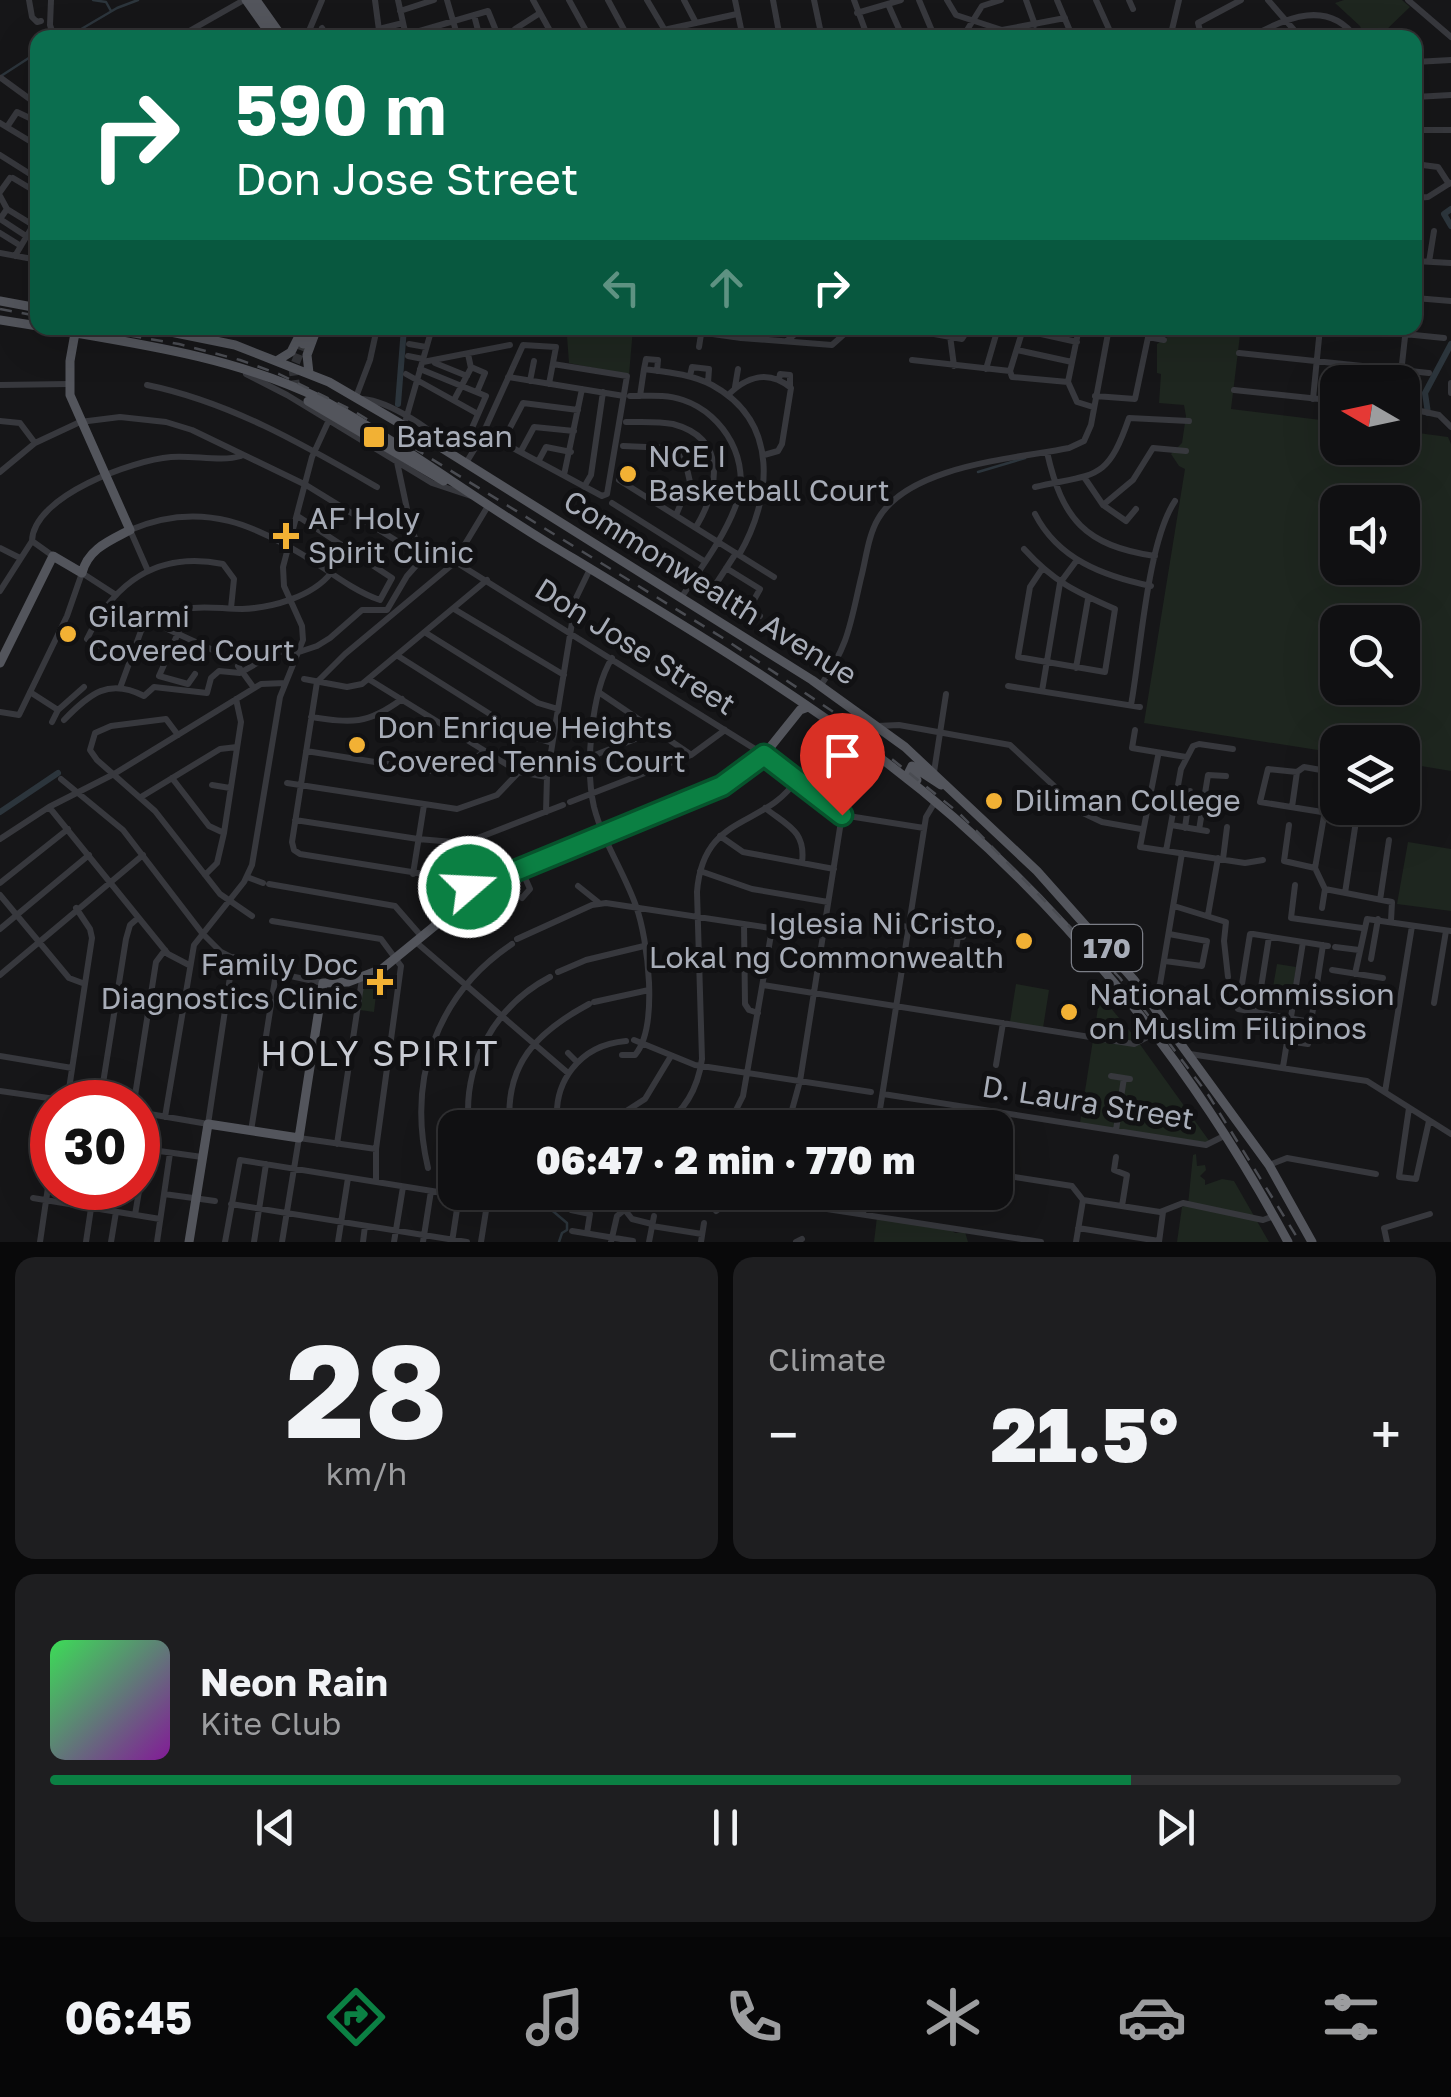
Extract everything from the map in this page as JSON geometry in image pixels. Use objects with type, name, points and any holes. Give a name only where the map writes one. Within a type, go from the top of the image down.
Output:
[{"type":"main road","points":[[245,0],[267,30]]},
{"type":"main road","points":[[256,0],[277,30]]},
{"type":"main road","points":[[0,301],[30,307]]},
{"type":"main road","points":[[0,320],[30,325]]},
{"type":"main road","points":[[0,663],[54,556],[82,573],[94,550],[130,530],[80,422],[70,384],[75,335]]},
{"type":"main road","name":"Commonwealth Avenue","points":[[90,335],[245,368],[297,387],[365,424],[802,706],[935,802],[1056,918],[1154,1034],[1224,1136],[1288,1242]]},
{"type":"main road","name":"Commonwealth Avenue","points":[[182,335],[278,360],[405,421],[448,452],[821,686],[877,726],[934,772],[1056,890],[1150,1000],[1269,1165],[1312,1242]]},
{"type":"main road","points":[[306,335],[296,356],[306,356]]},
{"type":"main road","points":[[297,387],[294,378],[306,371],[309,335]]},
{"type":"main road","points":[[278,360],[298,347]]},
{"type":"main road","points":[[245,368],[257,362],[256,354],[250,350]]},
{"type":"main road","points":[[308,401],[473,496]]},
{"type":"main road","points":[[492,508],[508,502],[507,489]]},
{"type":"main road","points":[[526,529],[521,516],[526,509],[536,508]]},
{"type":"main road","points":[[189,1242],[191,1198],[208,1124],[298,1138],[324,983],[362,979],[397,960],[482,887],[722,786],[764,755],[802,706]]},
{"type":"main road","points":[[945,812],[939,799],[910,774],[911,766],[970,806]]},
{"type":"street","points":[[29,0],[32,16],[41,21]]},
{"type":"street","points":[[51,0],[52,30]]},
{"type":"street","points":[[191,30],[245,0]]},
{"type":"street","points":[[308,0],[321,4],[310,30]]},
{"type":"street","points":[[375,0],[380,30]]},
{"type":"street","points":[[398,0],[404,30]]},
{"type":"street","points":[[400,10],[434,0]]},
{"type":"street","points":[[447,0],[456,30]]},
{"type":"street","points":[[533,0],[550,30]]},
{"type":"street","points":[[569,0],[586,30]]},
{"type":"street","points":[[608,0],[624,30]]},
{"type":"street","points":[[648,0],[663,28]]},
{"type":"street","points":[[684,0],[695,21]]},
{"type":"street","points":[[735,0],[741,30]]},
{"type":"street","points":[[774,0],[779,30]]},
{"type":"street","points":[[814,0],[820,30]]},
{"type":"street","points":[[854,0],[864,30]]},
{"type":"street","points":[[857,13],[901,0]]},
{"type":"street","points":[[919,0],[932,30]]},
{"type":"street","points":[[947,0],[956,15],[1002,30],[1065,18]]},
{"type":"street","points":[[967,30],[982,6],[1001,0]]},
{"type":"street","points":[[1026,0],[1035,25]]},
{"type":"street","points":[[1056,0],[1070,30]]},
{"type":"street","points":[[1096,0],[1109,30]]},
{"type":"street","points":[[1128,0],[1132,10]]},
{"type":"street","points":[[1172,30],[1179,0]]},
{"type":"street","points":[[1199,30],[1197,25],[1240,0]]},
{"type":"street","points":[[1268,0],[1293,30]]},
{"type":"street","points":[[1408,0],[1451,38]]},
{"type":"street","points":[[888,4],[899,30]]},
{"type":"street","points":[[1263,30],[1302,6]]},
{"type":"street","points":[[1329,6],[1351,30]]},
{"type":"street","points":[[424,30],[488,11],[496,30]]},
{"type":"street","points":[[516,30],[540,13]]},
{"type":"street","points":[[474,14],[479,30]]},
{"type":"street","points":[[655,30],[737,14]]},
{"type":"street","points":[[388,30],[403,24]]},
{"type":"street","points":[[1422,62],[1451,60]]},
{"type":"street","points":[[0,78],[30,100]]},
{"type":"street","points":[[1422,97],[1451,96]]},
{"type":"street","points":[[30,114],[16,112],[3,127],[30,142]]},
{"type":"street","points":[[1422,130],[1451,130]]},
{"type":"street","points":[[0,155],[30,173]]},
{"type":"street","points":[[1422,165],[1438,167],[1450,183],[1422,198]]},
{"type":"street","points":[[30,189],[11,178],[0,194],[7,209],[30,223]]},
{"type":"street","points":[[7,209],[0,219],[27,237]]},
{"type":"street","points":[[15,256],[30,231]]},
{"type":"street","points":[[1429,262],[1434,231]]},
{"type":"street","points":[[0,233],[21,246]]},
{"type":"street","points":[[0,253],[30,259]]},
{"type":"street","points":[[1422,262],[1451,264]]},
{"type":"street","points":[[1422,299],[1451,301]]},
{"type":"street","points":[[1422,334],[1444,338]]},
{"type":"street","points":[[357,398],[375,335]]},
{"type":"street","points":[[405,421],[430,335]]},
{"type":"street","points":[[699,348],[701,335]]},
{"type":"street","points":[[727,335],[832,345],[844,335]]},
{"type":"street","points":[[742,338],[745,335]]},
{"type":"street","points":[[787,341],[794,335]]},
{"type":"street","points":[[940,335],[966,335]]},
{"type":"street","points":[[949,335],[954,366]]},
{"type":"street","points":[[986,368],[996,335]]},
{"type":"street","points":[[1021,335],[1011,377],[1068,382]]},
{"type":"street","points":[[1047,335],[1076,342]]},
{"type":"street","points":[[1078,335],[1068,382],[1077,402],[1093,408]]},
{"type":"street","points":[[821,686],[848,640],[872,533],[883,511],[908,492],[947,472],[1084,441],[1091,425],[1107,335]]},
{"type":"street","points":[[1094,396],[1135,399],[1149,335]]},
{"type":"street","points":[[1314,399],[1320,335]]},
{"type":"street","points":[[1402,365],[1405,335]]},
{"type":"street","points":[[1148,338],[1164,340]]},
{"type":"street","points":[[409,344],[426,347]]},
{"type":"street","points":[[466,463],[524,344],[554,346],[549,384]]},
{"type":"street","points":[[422,363],[510,345]]},
{"type":"street","points":[[1017,350],[1072,362]]},
{"type":"street","points":[[1239,353],[1346,365]]},
{"type":"street","points":[[454,400],[470,367],[468,354]]},
{"type":"street","points":[[408,356],[486,396],[472,428]]},
{"type":"street","points":[[530,381],[534,360]]},
{"type":"street","points":[[912,360],[1010,371]]},
{"type":"street","name":"Commonwealth Avenue","points":[[222,362],[329,420],[432,483],[473,496]]},
{"type":"street","points":[[434,362],[466,376]]},
{"type":"street","points":[[484,432],[584,487],[602,496],[607,494],[627,396],[626,375],[553,364]]},
{"type":"street","points":[[470,367],[485,374],[477,392]]},
{"type":"street","points":[[640,396],[644,368],[690,376],[728,396],[750,423],[764,455],[761,509],[714,586],[760,616]]},
{"type":"street","points":[[690,376],[691,368],[708,369],[708,383]]},
{"type":"street","points":[[735,388],[738,369]]},
{"type":"street","points":[[1420,372],[1428,373]]},
{"type":"street","points":[[406,374],[478,414]]},
{"type":"street","points":[[508,378],[627,396],[668,397],[692,404],[716,418],[738,458],[740,489],[733,513],[681,598]]},
{"type":"street","points":[[728,396],[752,378],[778,380],[790,386],[782,444],[778,450],[764,455]]},
{"type":"street","points":[[1451,383],[1451,394]]},
{"type":"street","points":[[0,385],[70,384]]},
{"type":"street","points":[[146,385],[222,408],[315,450],[377,487]]},
{"type":"street","points":[[564,475],[582,388]]},
{"type":"street","points":[[1234,390],[1320,400]]},
{"type":"street","points":[[584,487],[591,474],[603,392]]},
{"type":"street","points":[[502,442],[522,403],[578,410]]},
{"type":"street","points":[[1420,410],[1439,415],[1451,426]]},
{"type":"street","points":[[0,472],[35,443],[80,422],[120,417],[166,422],[192,430],[306,486],[410,549]]},
{"type":"street","points":[[1035,487],[1084,477],[1108,463],[1118,451],[1128,418],[1189,421]]},
{"type":"street","points":[[0,420],[20,423],[35,443]]},
{"type":"street","points":[[165,1117],[194,945],[248,877],[285,683],[299,652],[303,630],[282,572],[315,450],[329,420]]},
{"type":"street","points":[[626,422],[672,424],[693,433],[706,446],[713,460],[714,483],[708,506],[696,527]]},
{"type":"street","points":[[521,451],[534,427],[574,431]]},
{"type":"street","points":[[623,446],[669,448],[684,456],[690,482],[676,515]]},
{"type":"street","points":[[538,460],[545,448],[571,452]]},
{"type":"street","points":[[1103,505],[1133,480],[1153,448],[1186,450]]},
{"type":"street","points":[[1047,452],[1053,483],[1065,506],[1092,536],[1118,549],[1155,556]]},
{"type":"street","points":[[0,591],[32,542],[36,524],[71,494],[104,476],[166,457],[242,455]]},
{"type":"street","points":[[64,720],[95,693],[120,688],[143,696],[154,687],[204,694],[219,671],[240,668],[276,652],[299,652],[328,640],[362,610],[388,610],[407,576],[422,561],[397,462]]},
{"type":"street","points":[[1084,477],[1103,505],[1128,522],[1136,509]]},
{"type":"street","points":[[619,480],[774,577]]},
{"type":"street","points":[[1131,705],[1155,556],[1162,527],[1176,501]]},
{"type":"street","points":[[612,503],[704,560]]},
{"type":"street","points":[[482,887],[294,850],[295,820],[317,682],[456,561],[492,508]]},
{"type":"street","points":[[1035,514],[1056,542],[1077,560],[1113,578],[1150,586]]},
{"type":"street","points":[[148,571],[130,530],[165,519],[212,518],[254,528],[290,546],[378,601],[392,578],[299,517]]},
{"type":"street","points":[[32,542],[54,556]]},
{"type":"street","name":"Don Jose Street","points":[[430,546],[764,755],[842,815]]},
{"type":"street","points":[[0,548],[20,558]]},
{"type":"street","points":[[1024,549],[1060,583],[1088,600],[1115,609],[1105,672],[1018,657],[1030,587],[1042,569]]},
{"type":"street","points":[[1042,691],[1060,583],[1077,560]]},
{"type":"street","points":[[129,661],[87,640],[116,594],[130,580],[148,571],[189,561],[223,564],[234,579],[231,608]]},
{"type":"street","points":[[0,563],[12,570]]},
{"type":"street","points":[[546,812],[547,777],[576,598],[591,568]]},
{"type":"street","points":[[726,568],[760,590],[750,609]]},
{"type":"street","points":[[0,712],[19,715],[67,616],[82,573],[116,594]]},
{"type":"street","points":[[195,674],[188,684],[159,676],[184,609],[254,608],[290,599],[319,585],[331,573]]},
{"type":"street","points":[[304,679],[354,687],[370,680],[487,580]]},
{"type":"street","points":[[1076,668],[1088,600]]},
{"type":"street","points":[[454,609],[564,675]]},
{"type":"street","points":[[120,688],[150,620],[216,651]]},
{"type":"street","points":[[426,632],[538,703],[558,709]]},
{"type":"street","points":[[134,649],[164,663]]},
{"type":"street","points":[[398,656],[520,733],[552,743]]},
{"type":"street","points":[[612,658],[604,673],[590,757],[592,795],[604,835],[636,907],[648,990],[648,1016],[634,1042],[636,1055],[622,1056]]},
{"type":"street","points":[[240,668],[254,688]]},
{"type":"street","points":[[370,680],[519,772],[547,777]]},
{"type":"street","points":[[0,839],[254,688],[269,682],[285,683]]},
{"type":"street","points":[[1008,686],[1140,707]]},
{"type":"street","points":[[52,722],[58,710],[84,687]]},
{"type":"street","points":[[30,692],[58,710]]},
{"type":"street","points":[[600,693],[690,755]]},
{"type":"street","points":[[934,772],[946,694]]},
{"type":"street","points":[[311,717],[372,719],[402,699]]},
{"type":"street","points":[[205,875],[216,863],[224,833],[241,717],[236,700]]},
{"type":"street","points":[[178,735],[164,719],[98,730],[91,739],[90,750],[142,796],[229,902],[252,916]]},
{"type":"street","points":[[877,726],[899,725],[1015,747],[1073,804],[1102,822],[1141,829]]},
{"type":"street","points":[[590,757],[658,730]]},
{"type":"street","points":[[295,820],[465,843],[690,755],[725,730]]},
{"type":"street","points":[[1135,730],[1132,748],[1186,757]]},
{"type":"street","points":[[1166,851],[1186,757],[1195,744],[1233,749]]},
{"type":"street","points":[[142,796],[220,749],[237,748]]},
{"type":"street","points":[[306,751],[444,774],[467,766],[484,752]]},
{"type":"street","points":[[1158,756],[1140,847],[1248,863],[1263,860]]},
{"type":"street","points":[[1320,770],[1268,769],[1260,802],[1320,813]]},
{"type":"street","points":[[287,783],[457,809],[506,788],[519,772]]},
{"type":"street","points":[[1292,806],[1297,772]]},
{"type":"street","points":[[1170,825],[1203,830],[1208,773],[1226,776]]},
{"type":"street","points":[[172,778],[208,826],[224,833]]},
{"type":"street","points":[[680,1110],[692,1096],[701,1066],[697,916],[700,871],[706,854],[720,836],[785,793],[797,778]]},
{"type":"street","points":[[61,779],[114,822],[202,933],[219,948],[245,963],[324,983]]},
{"type":"street","points":[[212,785],[230,788]]},
{"type":"street","points":[[1184,828],[1190,791]]},
{"type":"street","points":[[881,1110],[924,828],[927,813],[935,802]]},
{"type":"street","points":[[413,874],[424,805]]},
{"type":"street","points":[[49,807],[165,950],[174,960],[189,965]]},
{"type":"street","points":[[765,808],[799,835],[804,848],[802,863]]},
{"type":"street","points":[[1202,811],[1219,813]]},
{"type":"street","points":[[793,1110],[842,815],[924,828]]},
{"type":"street","points":[[1289,825],[1284,861],[1315,868]]},
{"type":"street","points":[[1322,908],[1325,889],[1315,868],[1323,825]]},
{"type":"street","points":[[1346,892],[1356,825]]},
{"type":"street","points":[[1208,915],[1228,827]]},
{"type":"street","points":[[0,884],[68,829]]},
{"type":"street","points":[[720,836],[743,852],[834,868]]},
{"type":"street","points":[[1380,900],[1389,840]]},
{"type":"street","points":[[1150,1000],[1160,984],[1182,853]]},
{"type":"street","points":[[0,929],[88,855]]},
{"type":"street","points":[[0,975],[143,855]]},
{"type":"street","points":[[521,868],[530,889],[522,898]]},
{"type":"street","points":[[700,871],[736,885],[828,902]]},
{"type":"street","points":[[248,877],[266,884],[395,906],[420,941],[568,1073]]},
{"type":"street","points":[[1295,885],[1290,916],[1294,920],[1362,928]]},
{"type":"street","points":[[578,886],[599,903]]},
{"type":"street","points":[[1325,889],[1392,902],[1390,921]]},
{"type":"street","points":[[0,894],[69,978],[84,984]]},
{"type":"street","points":[[428,1168],[419,1104],[426,1061],[442,1020],[466,984],[515,941],[599,903],[823,936]]},
{"type":"street","points":[[1174,906],[1227,924],[1224,942],[1228,977]]},
{"type":"street","points":[[71,1080],[92,934],[76,908]]},
{"type":"street","points":[[104,1080],[126,939],[138,918]]},
{"type":"street","points":[[1355,974],[1362,928],[1373,918]]},
{"type":"street","points":[[1373,918],[1448,931],[1434,1003]]},
{"type":"street","points":[[1371,959],[1373,918]]},
{"type":"street","points":[[272,921],[381,939],[402,971],[376,1149],[376,1182]]},
{"type":"street","points":[[874,922],[960,936],[954,963]]},
{"type":"street","points":[[744,924],[745,1004],[758,1013]]},
{"type":"street","points":[[1384,1092],[1412,926]]},
{"type":"street","points":[[738,1110],[748,1072],[772,928]]},
{"type":"street","points":[[1165,961],[1203,965],[1206,940],[1170,934]]},
{"type":"street","points":[[1329,946],[1310,1022],[1238,1009],[1250,934],[1358,950]]},
{"type":"street","points":[[1257,1013],[1270,937]]},
{"type":"street","points":[[1283,1067],[1303,942]]},
{"type":"street","points":[[470,1110],[471,1076],[483,1044],[501,1015],[525,993],[554,975],[601,956],[644,946]]},
{"type":"street","points":[[137,1080],[156,962],[165,950]]},
{"type":"street","points":[[160,1116],[208,1124],[231,956]]},
{"type":"street","points":[[1332,970],[1383,978]]},
{"type":"street","points":[[251,1130],[276,973]]},
{"type":"street","points":[[337,1144],[362,979]]},
{"type":"street","points":[[762,985],[1137,1044],[1154,1034]]},
{"type":"street","points":[[511,1110],[512,1087],[520,1064],[534,1043],[560,1019],[592,1003],[648,990]]},
{"type":"street","points":[[996,1066],[1003,1023]]},
{"type":"street","points":[[1288,1041],[1308,1044]]},
{"type":"street","points":[[557,1110],[568,1073],[577,1062],[596,1048],[634,1042],[701,1066],[871,1092]]},
{"type":"street","points":[[568,1053],[577,1062]]},
{"type":"street","points":[[1190,1054],[1367,1081],[1451,1134]]},
{"type":"street","points":[[0,1056],[72,1068]]},
{"type":"street","points":[[628,1110],[645,1099],[671,1056]]},
{"type":"street","points":[[1111,1076],[1127,1078],[1116,1130]]},
{"type":"street","points":[[0,1090],[30,1095]]},
{"type":"street","name":"D. Laura Street","points":[[883,1094],[1206,1145],[1224,1136]]},
{"type":"street","points":[[1409,1108],[1398,1178],[1416,1179],[1429,1120]]},
{"type":"street","points":[[282,1242],[298,1138],[376,1149]]},
{"type":"street","points":[[160,1151],[202,1158]]},
{"type":"street","points":[[157,1242],[170,1153]]},
{"type":"street","points":[[1116,1158],[1114,1170],[1127,1175],[1122,1206]]},
{"type":"street","points":[[1269,1165],[1287,1158],[1376,1174]]},
{"type":"street","points":[[226,1242],[240,1160],[438,1192]]},
{"type":"street","points":[[254,1242],[266,1164]]},
{"type":"street","points":[[1013,1177],[1072,1186],[1083,1200],[1122,1206],[1164,1212],[1182,1204],[1263,1220],[1274,1216]]},
{"type":"street","points":[[338,1242],[348,1178]]},
{"type":"street","points":[[394,1242],[403,1186]]},
{"type":"street","points":[[424,1239],[431,1191]]},
{"type":"street","points":[[164,1194],[215,1201]]},
{"type":"street","points":[[1076,1242],[1083,1200]]},
{"type":"street","points":[[232,1204],[424,1239],[467,1242]]},
{"type":"street","points":[[40,1242],[45,1210]]},
{"type":"street","points":[[86,1242],[91,1210]]},
{"type":"street","points":[[104,1210],[160,1219]]},
{"type":"street","points":[[135,1215],[136,1210]]},
{"type":"street","points":[[452,1241],[457,1210]]},
{"type":"street","points":[[481,1242],[486,1210]]},
{"type":"street","points":[[571,1210],[590,1214],[588,1234]]},
{"type":"street","points":[[612,1240],[616,1218],[624,1210]]},
{"type":"street","points":[[626,1210],[636,1220],[701,1238],[704,1224]]},
{"type":"street","points":[[836,1210],[1041,1242]]},
{"type":"street","points":[[864,1214],[865,1210]]},
{"type":"street","points":[[111,1242],[116,1212]]},
{"type":"street","points":[[1078,1228],[1159,1242],[1164,1212]]},
{"type":"street","points":[[1387,1242],[1384,1228],[1430,1214]]},
{"type":"street","points":[[668,1228],[670,1216]]},
{"type":"street","points":[[649,1242],[652,1222]]},
{"type":"street","points":[[363,1242],[365,1226]]},
{"type":"street","points":[[572,1231],[633,1241]]},
{"type":"shaded area","points":[[1402,0],[1410,7],[1386,30],[1362,30],[1335,3]]},
{"type":"shaded area","points":[[552,335],[632,335],[629,375],[569,363],[567,336]]},
{"type":"shaded area","points":[[1170,335],[1240,335],[1231,409],[1320,420],[1320,465],[1420,465],[1420,433],[1448,437],[1451,771],[1420,766],[1420,725],[1320,725],[1320,750],[1144,723],[1185,469],[1171,454],[1182,443],[1184,405],[1159,403],[1161,374],[1157,373],[1157,344]]},
{"type":"shaded area","points":[[1408,842],[1451,849],[1451,911],[1397,904]]},
{"type":"shaded area","points":[[1277,964],[1296,967],[1292,996],[1272,993]]},
{"type":"shaded area","points":[[378,977],[374,1012],[360,1010],[364,981]]},
{"type":"shaded area","points":[[1016,984],[1049,990],[1043,1028],[1010,1022]]},
{"type":"shaded area","points":[[1100,995],[1134,1036],[1210,1142],[1080,1123]]},
{"type":"shaded area","points":[[1196,1154],[1197,1166],[1205,1165],[1200,1176],[1205,1185],[1222,1179],[1234,1181],[1269,1242],[1177,1242]]},
{"type":"shaded area","points":[[877,1217],[965,1232],[968,1242],[874,1242]]},
{"type":"waterway","points":[[93,0],[106,2],[111,11]]},
{"type":"waterway","points":[[80,30],[138,0]]},
{"type":"waterway","points":[[1,76],[30,57]]},
{"type":"waterway","points":[[1451,209],[1444,214],[1451,226]]},
{"type":"waterway","points":[[398,404],[403,335]]},
{"type":"waterway","points":[[1428,413],[1425,393],[1451,344]]},
{"type":"waterway","points":[[978,472],[1025,458]]},
{"type":"waterway","points":[[0,812],[58,773]]},
{"type":"waterway","points":[[552,1210],[567,1223],[559,1242]]},
{"type":"tunnel","points":[[296,389],[293,369],[303,344]]},
{"type":"railway","points":[[0,309],[30,315]]},
{"type":"railway","points":[[127,335],[240,360],[279,374],[352,410],[723,638],[832,711],[959,813],[1120,978],[1209,1096],[1300,1242]]},
{"type":"place","name":"Batasan","points":[[374,437]]},
{"type":"place","name":"NCE I Basketball Court","points":[[628,474]]},
{"type":"place","name":"AF Holy Spirit Clinic","points":[[286,536]]},
{"type":"place","name":"Gilarmi Covered Court","points":[[68,634]]},
{"type":"place","name":"Don Enrique Heights Covered Tennis Court","points":[[357,745]]},
{"type":"place","name":"Diliman College","points":[[994,801]]},
{"type":"place","name":"Iglesia Ni Cristo, Lokal ng Commonwealth","points":[[1024,941]]},
{"type":"place","name":"Family Doc Diagnostics Clinic","points":[[380,982]]},
{"type":"place","name":"National Commission on Muslim Filipinos","points":[[1069,1012]]},
{"type":"district","name":"HOLY SPIRIT","points":[[380,1054]]},
{"type":"route","points":[[469,887],[478,890],[496,879],[695,798],[736,778],[764,755],[842,815]]}]
